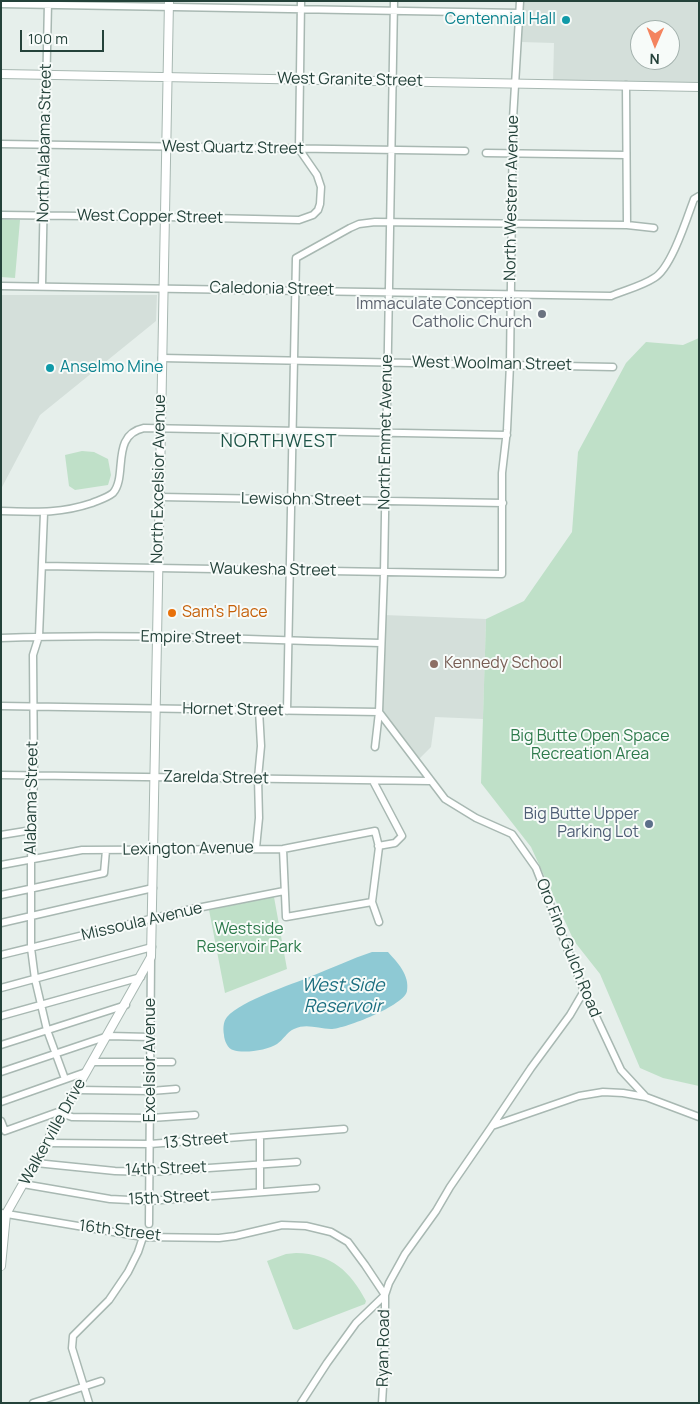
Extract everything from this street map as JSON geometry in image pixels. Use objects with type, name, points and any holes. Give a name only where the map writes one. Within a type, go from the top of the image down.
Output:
[{"type":"street","points":[[299,148],[301,1]]},
{"type":"street","name":"North Emmet Avenue","points":[[375,747],[379,712],[384,572],[394,1]]},
{"type":"street","name":"North Western Avenue","points":[[502,574],[502,473],[507,435],[510,364],[513,119],[520,1]]},
{"type":"street","name":"North Alabama Street","points":[[42,286],[48,3]]},
{"type":"street","points":[[1,4],[169,4],[301,9],[520,13]]},
{"type":"street","name":"North Excelsior Avenue","points":[[151,957],[169,4]]},
{"type":"street","name":"West Granite Street","points":[[1,74],[516,82],[699,87]]},
{"type":"street","points":[[626,85],[627,225]]},
{"type":"street","name":"West Quartz Street","points":[[1,144],[465,151]]},
{"type":"street","name":"West Copper Street","points":[[1,215],[299,220],[313,215],[318,210],[321,186],[317,175],[299,148]]},
{"type":"street","points":[[486,153],[626,155]]},
{"type":"street","name":"Caledonia Street","points":[[1,286],[164,287],[611,296],[656,278],[664,269],[676,246],[694,199],[699,196]]},
{"type":"street","points":[[287,711],[296,258],[359,224],[390,221],[627,225],[654,228]]},
{"type":"street","name":"West Woolman Street","points":[[162,358],[613,367]]},
{"type":"street","points":[[1,511],[44,513],[61,511],[105,498],[114,492],[118,482],[121,454],[128,440],[140,429],[293,430],[507,435]]},
{"type":"street","name":"Lewisohn Street","points":[[160,497],[503,503]]},
{"type":"street","name":"Alabama Street","points":[[44,513],[39,636],[33,655],[34,776],[30,859],[31,948],[47,1030],[65,1079]]},
{"type":"street","name":"Waukesha Street","points":[[43,566],[502,574]]},
{"type":"street","name":"Empire Street","points":[[1,638],[39,636],[157,637],[380,643]]},
{"type":"street","name":"Hornet Street","points":[[1,706],[379,712]]},
{"type":"street","points":[[256,848],[259,818],[258,778],[261,746],[259,710]]},
{"type":"street","points":[[379,712],[430,781]]},
{"type":"street","name":"Zarelda Street","points":[[1,775],[430,781]]},
{"type":"street","points":[[373,781],[402,836],[395,843],[378,846],[372,902],[379,922]]},
{"type":"street","name":"Oro Fino Gulch Road","points":[[430,781],[445,799],[476,818],[512,834],[536,868],[584,991],[621,1070],[646,1098],[699,1117]]},
{"type":"street","points":[[1,835],[32,830]]},
{"type":"street","name":"Lexington Avenue","points":[[1,865],[82,850],[283,849],[375,830],[378,846]]},
{"type":"street","points":[[283,849],[286,917],[372,902]]},
{"type":"street","points":[[1,895],[104,873],[106,850]]},
{"type":"street","points":[[1,923],[153,888]]},
{"type":"street","name":"Missoula Avenue","points":[[1,955],[187,910],[284,891]]},
{"type":"street","points":[[1,988],[152,947]]},
{"type":"street","name":"Walkerville Drive","points":[[1,1266],[4,1214],[48,1143],[151,957]]},
{"type":"street","name":"Excelsior Avenue","points":[[149,1224],[151,957]]},
{"type":"street","points":[[1,1016],[141,977]]},
{"type":"street","points":[[301,1403],[356,1323],[385,1295],[389,1283],[405,1254],[436,1211],[450,1187],[531,1068],[570,1015],[584,991]]},
{"type":"street","points":[[1,1045],[126,1005]]},
{"type":"street","points":[[1,1072],[108,1036],[150,1036]]},
{"type":"street","points":[[92,1062],[172,1062]]},
{"type":"street","points":[[1,1102],[86,1072]]},
{"type":"street","points":[[77,1090],[151,1091],[176,1089]]},
{"type":"street","points":[[492,1126],[579,1096],[603,1092],[623,1093],[646,1098]]},
{"type":"street","points":[[1,1121],[5,1131],[56,1112],[72,1117],[150,1118],[195,1115]]},
{"type":"street","name":"13 Street","points":[[48,1143],[150,1144],[344,1129]]},
{"type":"street","points":[[260,1136],[260,1192]]},
{"type":"street","name":"14th Street","points":[[36,1163],[115,1171],[150,1172],[260,1166],[296,1162]]},
{"type":"street","name":"15th Street","points":[[23,1184],[110,1199],[149,1201],[316,1188]]},
{"type":"street","name":"16th Street","points":[[4,1214],[143,1237],[218,1238],[235,1236]]},
{"type":"street","name":"Ryan Road","points":[[235,1236],[282,1226],[306,1226],[332,1232],[348,1242],[385,1295],[385,1354],[382,1403]]},
{"type":"street","points":[[89,1403],[72,1348],[73,1336],[108,1300],[128,1272],[143,1237]]},
{"type":"street","points":[[33,1403],[101,1380]]},
{"type":"shaded area","points":[[520,1],[699,1],[699,87],[553,83],[554,43],[521,42]]},
{"type":"shaded area","name":"Anselmo Mine","points":[[1,295],[157,295],[156,321],[40,415],[1,489]]},
{"type":"shaded area","name":"Kennedy School","points":[[384,615],[486,619],[483,719],[435,717],[431,747],[419,759],[387,720],[382,710]]},
{"type":"green space","points":[[1,219],[20,220],[15,278],[1,277]]},
{"type":"green space","name":"Big Butte Open Space Recreation Area","points":[[699,338],[699,1086],[663,1078],[640,1068],[600,974],[574,941],[531,847],[481,783],[486,619],[524,601],[572,532],[578,452],[626,363],[646,342],[683,345]]},
{"type":"green space","points":[[82,451],[94,452],[108,459],[111,475],[108,485],[75,490],[69,486],[65,455]]},
{"type":"green space","name":"Westside Reservoir Park","points":[[274,897],[287,969],[225,993],[209,910]]},
{"type":"green space","points":[[296,1253],[320,1257],[338,1266],[360,1290],[366,1301],[365,1304],[297,1330],[293,1329],[267,1261],[286,1254]]},
{"type":"water","name":"West Side Reservoir","points":[[372,952],[388,952],[405,974],[407,991],[404,997],[396,1003],[361,1021],[338,1028],[299,1027],[289,1032],[277,1044],[262,1050],[238,1051],[228,1046],[224,1037],[224,1026],[227,1017],[234,1011],[267,994]]},
{"type":"place","name":"Centennial Hall","points":[[566,20]]},
{"type":"place","name":"Immaculate Conception Catholic Church","points":[[542,314]]},
{"type":"place","name":"Anselmo Mine","points":[[50,368]]},
{"type":"place","name":"Sam's Place","points":[[172,613]]},
{"type":"place","name":"Kennedy School","points":[[434,664]]},
{"type":"place","name":"Big Butte Upper Parking Lot","points":[[649,824]]},
{"type":"district","name":"NORTHWEST","points":[[279,442]]}]
